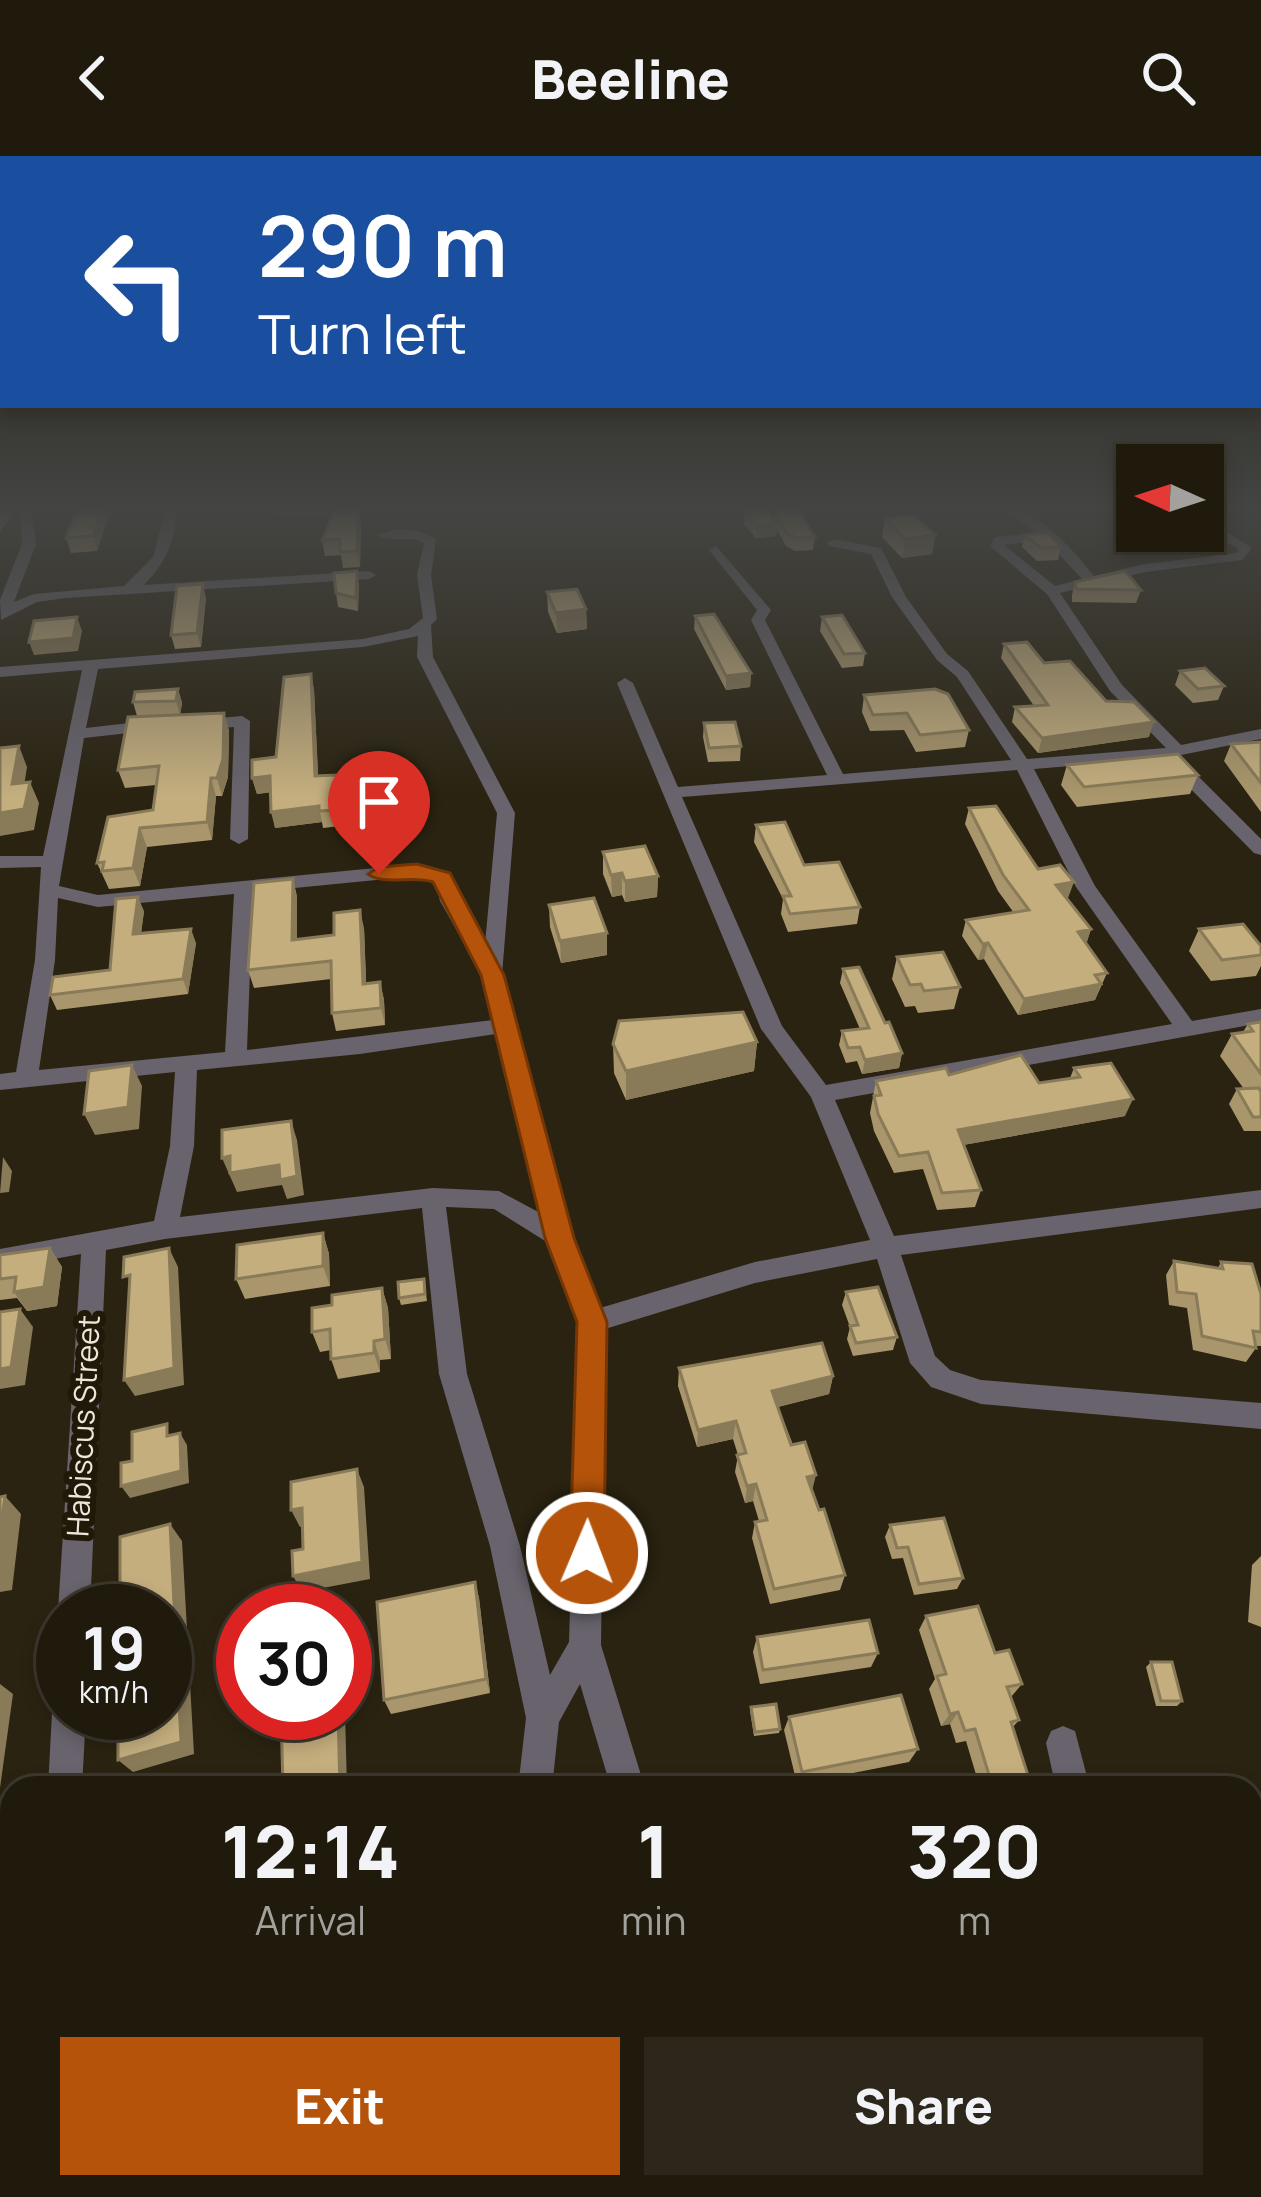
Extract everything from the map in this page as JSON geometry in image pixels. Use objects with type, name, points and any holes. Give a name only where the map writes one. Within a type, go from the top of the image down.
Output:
[{"type":"street","points":[[428,606],[425,657],[506,814],[492,975]]},
{"type":"street","points":[[761,606],[764,610],[758,620],[837,779]]},
{"type":"street","points":[[906,606],[942,657],[963,674],[1024,767],[1086,887],[1186,1029]]},
{"type":"street","points":[[1062,606],[1117,688],[1261,849]]},
{"type":"street","points":[[0,672],[363,644],[425,627]]},
{"type":"street","points":[[26,1080],[53,891],[51,861],[91,665]]},
{"type":"street","points":[[625,683],[772,1029],[821,1094],[885,1245],[924,1363],[941,1379],[981,1392],[1261,1416]]},
{"type":"street","points":[[80,734],[119,726],[242,722],[239,839]]},
{"type":"street","points":[[673,793],[1024,767],[1172,752],[1261,734]]},
{"type":"street","points":[[0,862],[51,861]]},
{"type":"street","points":[[53,891],[98,901],[433,872],[443,878],[450,901],[492,975],[560,1238],[592,1322],[585,1645],[624,1776]]},
{"type":"street","points":[[236,1058],[244,888]]},
{"type":"street","points":[[821,1094],[1261,1016]]},
{"type":"street","points":[[0,1082],[185,1066],[508,1025]]},
{"type":"street","points":[[165,1229],[182,1146],[185,1066]]},
{"type":"street","points":[[0,1259],[165,1229],[433,1197],[499,1200],[560,1238]]},
{"type":"street","points":[[433,1197],[453,1374],[505,1546],[543,1718],[536,1776]]},
{"type":"street","points":[[592,1322],[672,1293],[885,1245],[1261,1198]]},
{"type":"street","name":"Habiscus Street","points":[[75,1584],[94,1242]]},
{"type":"street","points":[[543,1718],[585,1645]]},
{"type":"street","points":[[66,1776],[68,1740]]},
{"type":"street","points":[[1063,1744],[1070,1776]]},
{"type":"building","points":[[175,606],[200,606],[197,633],[171,635]]},
{"type":"building","points":[[553,606],[586,609],[556,613]]},
{"type":"building","points":[[714,614],[751,673],[726,676],[695,616]]},
{"type":"building","points":[[842,615],[865,653],[844,654],[822,617]]},
{"type":"building","points":[[77,617],[73,638],[29,642],[34,621]]},
{"type":"building","points":[[1027,642],[1044,663],[1070,661],[1106,701],[1134,702],[1154,722],[1042,738],[1015,707],[1048,705],[1004,644]]},
{"type":"building","points":[[1205,668],[1224,686],[1198,689],[1180,671]]},
{"type":"building","points":[[311,674],[315,776],[338,775],[337,810],[319,811],[319,806],[271,812],[270,776],[252,778],[252,760],[276,757],[284,677]]},
{"type":"building","points":[[178,689],[176,701],[133,702],[135,692]]},
{"type":"building","points":[[935,689],[948,694],[969,730],[920,735],[907,713],[873,715],[864,695]]},
{"type":"building","points":[[224,713],[223,759],[217,778],[211,778],[207,822],[140,828],[133,868],[102,871],[104,862],[97,863],[108,817],[153,810],[159,766],[118,770],[128,717]]},
{"type":"building","points":[[735,722],[741,746],[709,748],[704,723]]},
{"type":"building","points":[[1261,742],[1261,783],[1231,744]]},
{"type":"building","points":[[19,746],[12,784],[30,782],[24,809],[0,813],[0,748]]},
{"type":"building","points":[[1178,754],[1198,775],[1084,787],[1067,765]]},
{"type":"building","points":[[996,806],[1038,869],[1060,865],[1074,882],[1056,885],[1091,929],[1078,932],[1107,973],[1095,975],[1101,984],[1024,999],[988,943],[983,944],[966,920],[1029,910],[1003,875],[969,808]]},
{"type":"building","points":[[785,822],[804,865],[839,862],[860,907],[790,914],[783,896],[791,896],[756,825]]},
{"type":"building","points":[[645,846],[658,876],[625,881],[622,873],[611,875],[603,852]]},
{"type":"building","points":[[293,879],[292,940],[334,935],[334,913],[360,910],[363,984],[380,982],[381,1008],[332,1013],[331,961],[248,970],[254,883]]},
{"type":"building","points":[[138,897],[133,934],[191,929],[183,979],[50,995],[53,977],[110,970],[116,899]]},
{"type":"building","points":[[594,898],[607,933],[560,941],[549,905]]},
{"type":"building","points":[[1243,924],[1261,946],[1261,955],[1222,960],[1199,929]]},
{"type":"building","points":[[943,952],[960,987],[924,991],[921,984],[910,985],[897,957]]},
{"type":"building","points":[[859,967],[902,1053],[865,1060],[860,1047],[848,1048],[842,1031],[869,1028],[843,969]]},
{"type":"building","points":[[743,1012],[757,1042],[626,1071],[613,1044],[619,1021]]},
{"type":"building","points":[[1261,1022],[1261,1074],[1232,1034],[1253,1031],[1248,1024]]},
{"type":"building","points":[[1021,1055],[1039,1083],[1080,1077],[1074,1068],[1111,1063],[1133,1099],[958,1130],[981,1190],[942,1193],[928,1152],[899,1156],[878,1114],[874,1096],[881,1095],[876,1081],[946,1068],[949,1075]]},
{"type":"building","points":[[132,1065],[128,1107],[84,1114],[89,1071]]},
{"type":"building","points":[[1259,1088],[1261,1117],[1253,1117],[1237,1089]]},
{"type":"building","points":[[291,1121],[297,1176],[280,1180],[279,1165],[230,1173],[230,1156],[222,1158],[222,1130]]},
{"type":"building","points":[[323,1233],[323,1266],[236,1279],[237,1245]]},
{"type":"building","points":[[50,1248],[44,1287],[14,1292],[16,1277],[0,1279],[0,1255]]},
{"type":"building","points":[[169,1248],[174,1368],[124,1380],[130,1275],[123,1277],[124,1257]]},
{"type":"building","points":[[1174,1261],[1223,1269],[1221,1262],[1252,1264],[1261,1294],[1261,1332],[1253,1331],[1256,1348],[1202,1336],[1196,1294],[1177,1292]]},
{"type":"building","points":[[424,1279],[425,1294],[399,1298],[398,1282]]},
{"type":"building","points":[[878,1287],[897,1337],[856,1343],[850,1326],[858,1325],[846,1292]]},
{"type":"building","points":[[382,1288],[385,1339],[374,1341],[374,1353],[331,1359],[330,1329],[312,1332],[312,1308],[332,1305],[332,1295]]},
{"type":"building","points":[[20,1309],[11,1367],[0,1369],[0,1312]]},
{"type":"building","points":[[822,1343],[833,1376],[772,1391],[791,1445],[805,1442],[816,1475],[807,1477],[819,1510],[824,1509],[845,1575],[774,1589],[755,1522],[767,1520],[756,1484],[747,1486],[737,1455],[746,1453],[736,1421],[698,1430],[679,1368]]},
{"type":"building","points":[[167,1424],[167,1436],[180,1433],[181,1471],[121,1486],[121,1463],[132,1461],[132,1432]]},
{"type":"building","points":[[357,1469],[362,1562],[293,1576],[292,1551],[303,1549],[302,1508],[291,1510],[291,1482]]},
{"type":"building","points":[[5,1496],[0,1534],[0,1497]]},
{"type":"building","points":[[944,1518],[963,1578],[919,1584],[908,1547],[897,1548],[890,1525]]},
{"type":"building","points":[[170,1524],[173,1584],[120,1584],[120,1537]]},
{"type":"building","points":[[475,1582],[486,1679],[384,1700],[377,1602]]},
{"type":"building","points":[[978,1606],[995,1653],[1009,1650],[1022,1684],[1007,1687],[1019,1720],[1011,1722],[1028,1776],[989,1776],[975,1729],[965,1731],[958,1712],[950,1714],[937,1676],[946,1674],[926,1616]]},
{"type":"building","points":[[869,1620],[878,1653],[763,1670],[757,1637]]},
{"type":"building","points":[[1151,1662],[1172,1662],[1182,1701],[1161,1701]]},
{"type":"building","points":[[901,1695],[918,1749],[802,1772],[789,1717]]},
{"type":"building","points":[[776,1704],[780,1729],[755,1732],[751,1707]]},
{"type":"building","points":[[118,1740],[181,1740],[181,1742],[118,1760]]},
{"type":"building","points":[[282,1740],[339,1740],[340,1776],[283,1776]]},
{"type":"route","points":[[379,874],[417,870],[443,878],[450,901],[492,975],[508,1025],[560,1238],[592,1322],[587,1553]]}]
